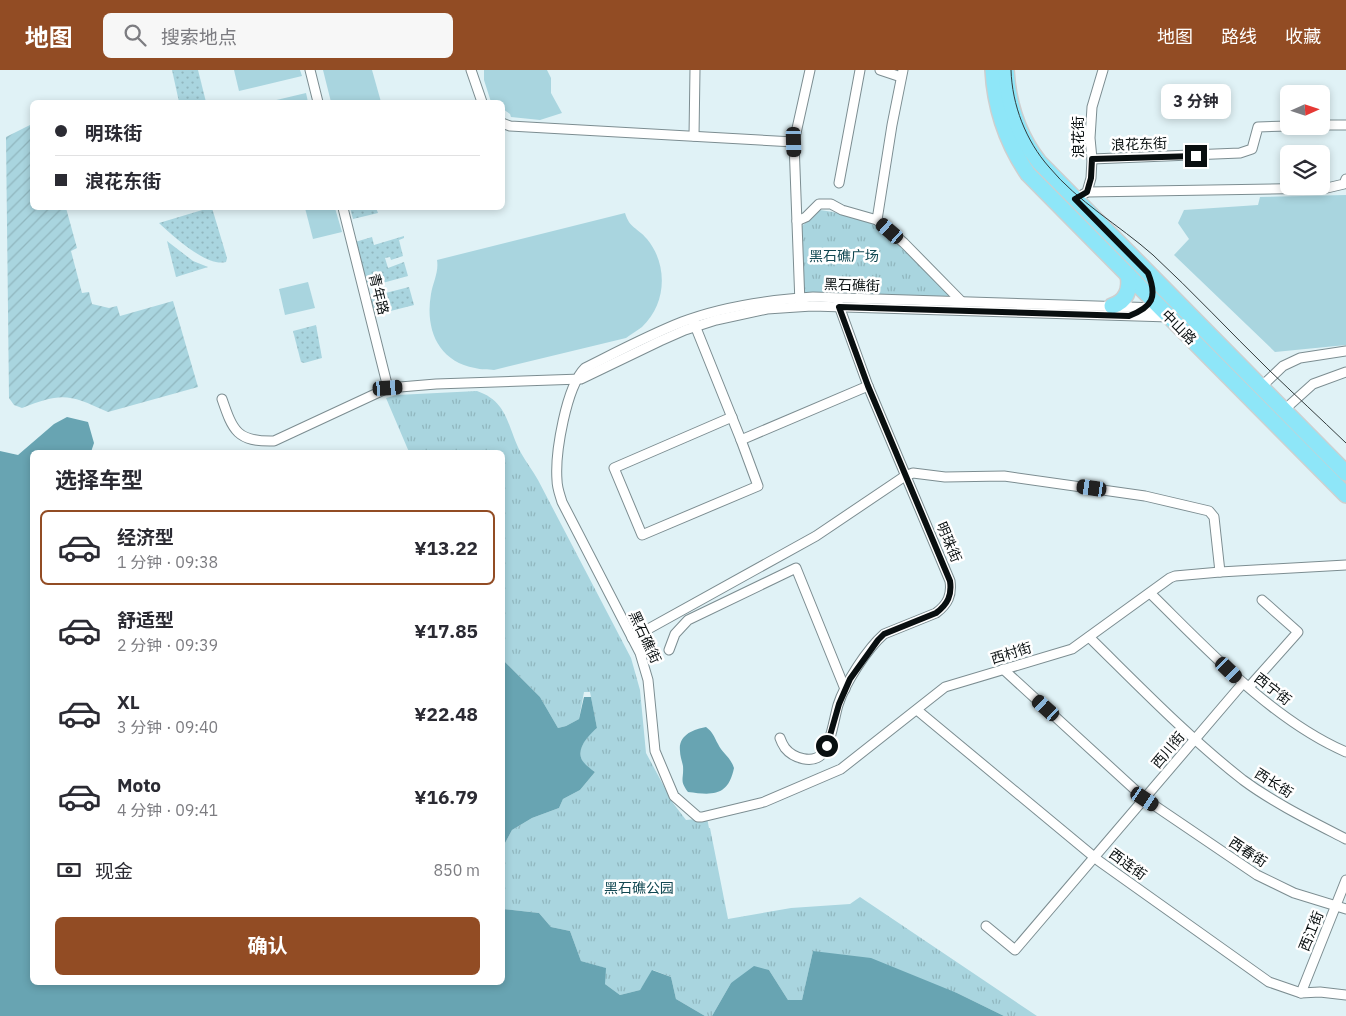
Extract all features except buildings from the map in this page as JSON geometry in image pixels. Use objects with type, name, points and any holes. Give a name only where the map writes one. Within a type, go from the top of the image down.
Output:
[{"type":"highway","name":"中山路","points":[[993,70],[997,105],[1002,122],[1018,159],[1028,174],[1128,275],[1157,308],[1346,495]]},
{"type":"highway","name":"中山路","points":[[1006,70],[1010,102],[1015,118],[1030,151],[1039,162],[1081,195],[1148,273],[1346,473]]},
{"type":"highway","points":[[1112,306],[1118,305],[1126,296],[1129,285],[1128,275]]},
{"type":"highway","points":[[1157,308],[1175,313],[1209,346],[1228,353]]},
{"type":"street","points":[[310,70],[318,100]]},
{"type":"street","points":[[470,70],[481,100]]},
{"type":"street","points":[[694,136],[695,70]]},
{"type":"street","points":[[800,302],[794,142],[810,70]]},
{"type":"street","points":[[839,183],[860,70]]},
{"type":"street","points":[[877,220],[902,74],[880,70]]},
{"type":"street","name":"浪花街","points":[[1081,195],[1091,178],[1090,138],[1092,107],[1104,70]]},
{"type":"street","points":[[505,124],[510,126],[794,142]]},
{"type":"street","points":[[1330,125],[1346,125]]},
{"type":"street","name":"浪花东街","points":[[1092,159],[1216,156],[1240,153],[1252,149],[1258,127],[1280,126]]},
{"type":"street","points":[[1081,195],[1327,188],[1344,184],[1346,179]]},
{"type":"street","points":[[797,221],[806,217],[818,204],[831,204],[842,210],[877,220],[904,243],[962,302]]},
{"type":"street","name":"青年路","points":[[344,210],[388,388]]},
{"type":"street","points":[[1148,273],[1152,282],[1157,308]]},
{"type":"street","name":"黑石礁街","points":[[698,817],[674,796],[655,751],[647,671],[558,491],[556,479],[558,451],[566,409],[576,380],[585,368],[657,333],[694,323],[748,304],[800,302],[962,302],[1157,308]]},
{"type":"street","name":"黑石礁街","points":[[838,302],[1129,316],[1157,308]]},
{"type":"street","name":"明珠街","points":[[780,738],[785,748],[800,759],[817,758],[823,754],[845,689],[878,640],[884,634],[936,613],[943,608],[952,592],[950,581],[868,386],[838,302]]},
{"type":"street","name":"黑石礁街","points":[[1129,316],[1157,308]]},
{"type":"street","points":[[694,323],[741,440],[758,486],[642,535],[614,468],[732,418]]},
{"type":"street","points":[[1261,387],[1282,366],[1300,358],[1346,351]]},
{"type":"street","points":[[1284,410],[1314,384],[1346,372]]},
{"type":"street","points":[[222,399],[231,425],[242,436],[256,442],[274,441],[388,388],[436,384],[576,380]]},
{"type":"street","points":[[741,440],[868,386]]},
{"type":"street","points":[[632,638],[816,536],[905,476],[913,473],[945,476],[1004,476],[1145,496],[1209,511],[1214,517],[1220,572]]},
{"type":"street","name":"西村街","points":[[698,817],[764,802],[841,769],[945,687],[1072,649],[1175,576],[1346,565]]},
{"type":"street","points":[[669,650],[675,634],[688,620],[796,568],[845,689]]},
{"type":"street","name":"西宁街","points":[[1150,593],[1246,685],[1290,720],[1346,752]]},
{"type":"street","name":"西川街","points":[[986,926],[1015,950],[1194,740],[1298,632],[1262,600]]},
{"type":"street","name":"西长街","points":[[1089,637],[1194,740],[1245,781],[1302,817],[1346,839]]},
{"type":"street","name":"西春街","points":[[1003,670],[1145,799],[1256,875],[1294,893],[1346,909]]},
{"type":"street","name":"西连街","points":[[917,710],[1095,857],[1269,982],[1301,993],[1320,992],[1346,995]]},
{"type":"street","name":"西江街","points":[[1301,993],[1346,880]]},
{"type":"green space","points":[[172,70],[198,70],[206,100],[179,100]]},
{"type":"green space","points":[[234,70],[300,70],[302,76],[239,91]]},
{"type":"green space","points":[[323,70],[372,70],[380,100],[330,100]]},
{"type":"green space","points":[[484,70],[547,70],[551,78],[551,93],[562,113],[540,120],[511,117],[505,110],[505,100],[490,100],[484,80]]},
{"type":"green space","points":[[306,93],[308,100],[276,100]]},
{"type":"green space","points":[[30,125],[30,210],[67,210],[77,248],[71,251],[82,293],[89,292],[92,304],[109,308],[117,306],[120,316],[173,301],[198,387],[108,412],[84,402],[65,397],[47,399],[22,408],[14,405],[9,398],[6,137]]},
{"type":"green space","points":[[1346,195],[1346,345],[1275,352],[1174,255],[1189,239],[1178,223],[1184,210],[1258,205],[1260,197]]},
{"type":"green space","points":[[202,210],[213,210],[227,258],[226,262],[209,260],[200,255],[159,223]]},
{"type":"green space","points":[[306,210],[336,210],[342,232],[313,239]]},
{"type":"green space","points":[[351,210],[377,210],[378,213],[353,219]]},
{"type":"green space","name":"黑石礁广场","points":[[820,210],[877,225],[957,299],[804,295],[802,226]]},
{"type":"green space","points":[[625,213],[629,222],[647,239],[654,249],[659,260],[661,272],[660,296],[650,318],[642,327],[626,338],[494,370],[477,369],[462,364],[451,358],[443,350],[432,331],[430,319],[431,294],[437,273],[437,260]]},
{"type":"green space","points":[[404,236],[404,238],[399,240],[403,256],[391,260],[390,257],[385,258],[388,268],[404,262],[408,276],[368,287],[355,242],[372,237],[374,245]]},
{"type":"green space","points":[[167,241],[193,261],[208,267],[176,277]]},
{"type":"green space","points":[[308,282],[315,308],[285,315],[279,289]]},
{"type":"green space","points":[[409,287],[414,305],[375,315],[370,297]]},
{"type":"green space","points":[[316,325],[322,358],[304,363],[301,362],[293,331]]},
{"type":"green space","name":"黑石礁公园","points":[[477,391],[495,402],[506,416],[521,453],[538,480],[631,658],[640,690],[646,753],[673,803],[686,820],[707,818],[728,919],[791,908],[850,904],[860,897],[1037,1016],[1004,1016],[957,993],[813,951],[802,1000],[788,1000],[769,970],[731,983],[712,1016],[705,1016],[676,999],[671,977],[653,970],[640,990],[620,995],[605,984],[605,968],[581,961],[570,931],[551,927],[539,913],[505,909],[505,843],[512,830],[532,818],[559,808],[563,799],[580,790],[595,772],[584,763],[581,757],[584,743],[597,728],[590,692],[584,692],[579,719],[558,728],[540,697],[505,662],[505,450],[408,450],[386,398],[397,395]]},
{"type":"shaded area","points":[[67,417],[88,422],[94,443],[92,450],[30,450],[30,985],[505,985],[505,909],[539,913],[551,927],[570,931],[581,961],[606,968],[605,984],[620,995],[640,990],[652,970],[671,977],[676,999],[705,1016],[0,1016],[0,451],[18,455],[54,424]]},
{"type":"shaded area","points":[[505,662],[540,697],[558,728],[579,719],[584,697],[591,697],[597,728],[587,738],[581,751],[582,760],[595,772],[580,790],[563,799],[559,808],[532,818],[512,830],[505,843]]},
{"type":"shaded area","points":[[706,727],[712,733],[734,768],[728,784],[718,792],[704,794],[688,792],[683,782],[680,745],[688,734]]},
{"type":"shaded area","points":[[813,951],[871,958],[957,993],[1004,1016],[712,1016],[731,983],[754,966],[769,970],[788,1000],[802,1000]]},
{"type":"tram line","points":[[1011,70],[1017,109],[1027,134],[1041,157],[1060,180],[1153,255],[1346,443]]},
{"type":"route","points":[[827,746],[845,689],[878,640],[884,634],[936,613],[943,608],[952,592],[950,581],[868,386],[839,307],[1129,316],[1139,312],[1150,304],[1152,282],[1148,273],[1075,199],[1087,192],[1091,178],[1092,159],[1196,156]]}]
